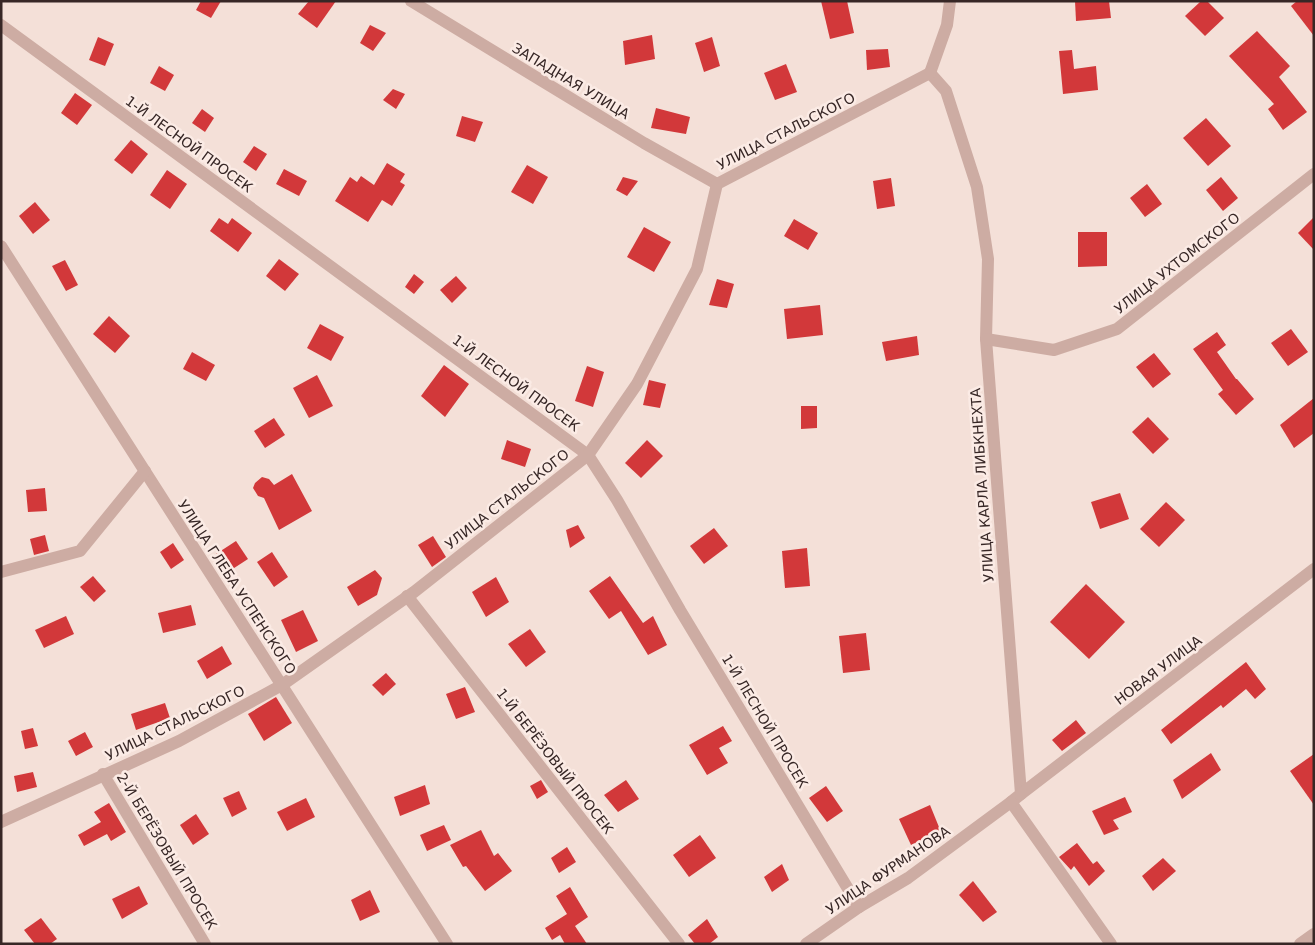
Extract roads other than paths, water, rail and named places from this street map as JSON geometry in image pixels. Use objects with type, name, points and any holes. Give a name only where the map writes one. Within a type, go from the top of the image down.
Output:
[{"type":"street","name":"ЗАПАДНАЯ УЛИЦА","points":[[411,1],[644,143],[717,184]]},
{"type":"street","points":[[930,73],[947,25],[950,1]]},
{"type":"street","name":"1-Й ЛЕСНОЙ ПРОСЕК","points":[[1,25],[588,455],[617,500],[680,610],[858,907]]},
{"type":"street","name":"УЛИЦА СТАЛЬСКОГО","points":[[1,822],[179,740],[282,685],[408,596],[588,455],[637,384],[697,269],[717,184],[930,73]]},
{"type":"street","name":"УЛИЦА КАРЛА ЛИБКНЕХТА","points":[[930,73],[946,92],[977,187],[988,259],[986,339],[1016,798]]},
{"type":"street","name":"УЛИЦА УХТОМСКОГО","points":[[986,339],[1054,350],[1117,329],[1314,174]]},
{"type":"street","name":"УЛИЦА ГЛЕБА УСПЕНСКОГО","points":[[1,246],[447,944]]},
{"type":"street","points":[[1,572],[80,551],[145,471]]},
{"type":"street","name":"НОВАЯ УЛИЦА","points":[[1016,798],[1314,569]]},
{"type":"street","name":"1-Й БЕРЁЗОВЫЙ ПРОСЕК","points":[[408,596],[679,944]]},
{"type":"street","name":"2-Й БЕРЁЗОВЫЙ ПРОСЕК","points":[[103,774],[205,944]]},
{"type":"street","points":[[1016,798],[1111,944]]},
{"type":"street","name":"УЛИЦА ФУРМАНОВА","points":[[806,944],[858,907],[908,878],[1016,798]]},
{"type":"street","points":[[1300,944],[1314,934]]}]
